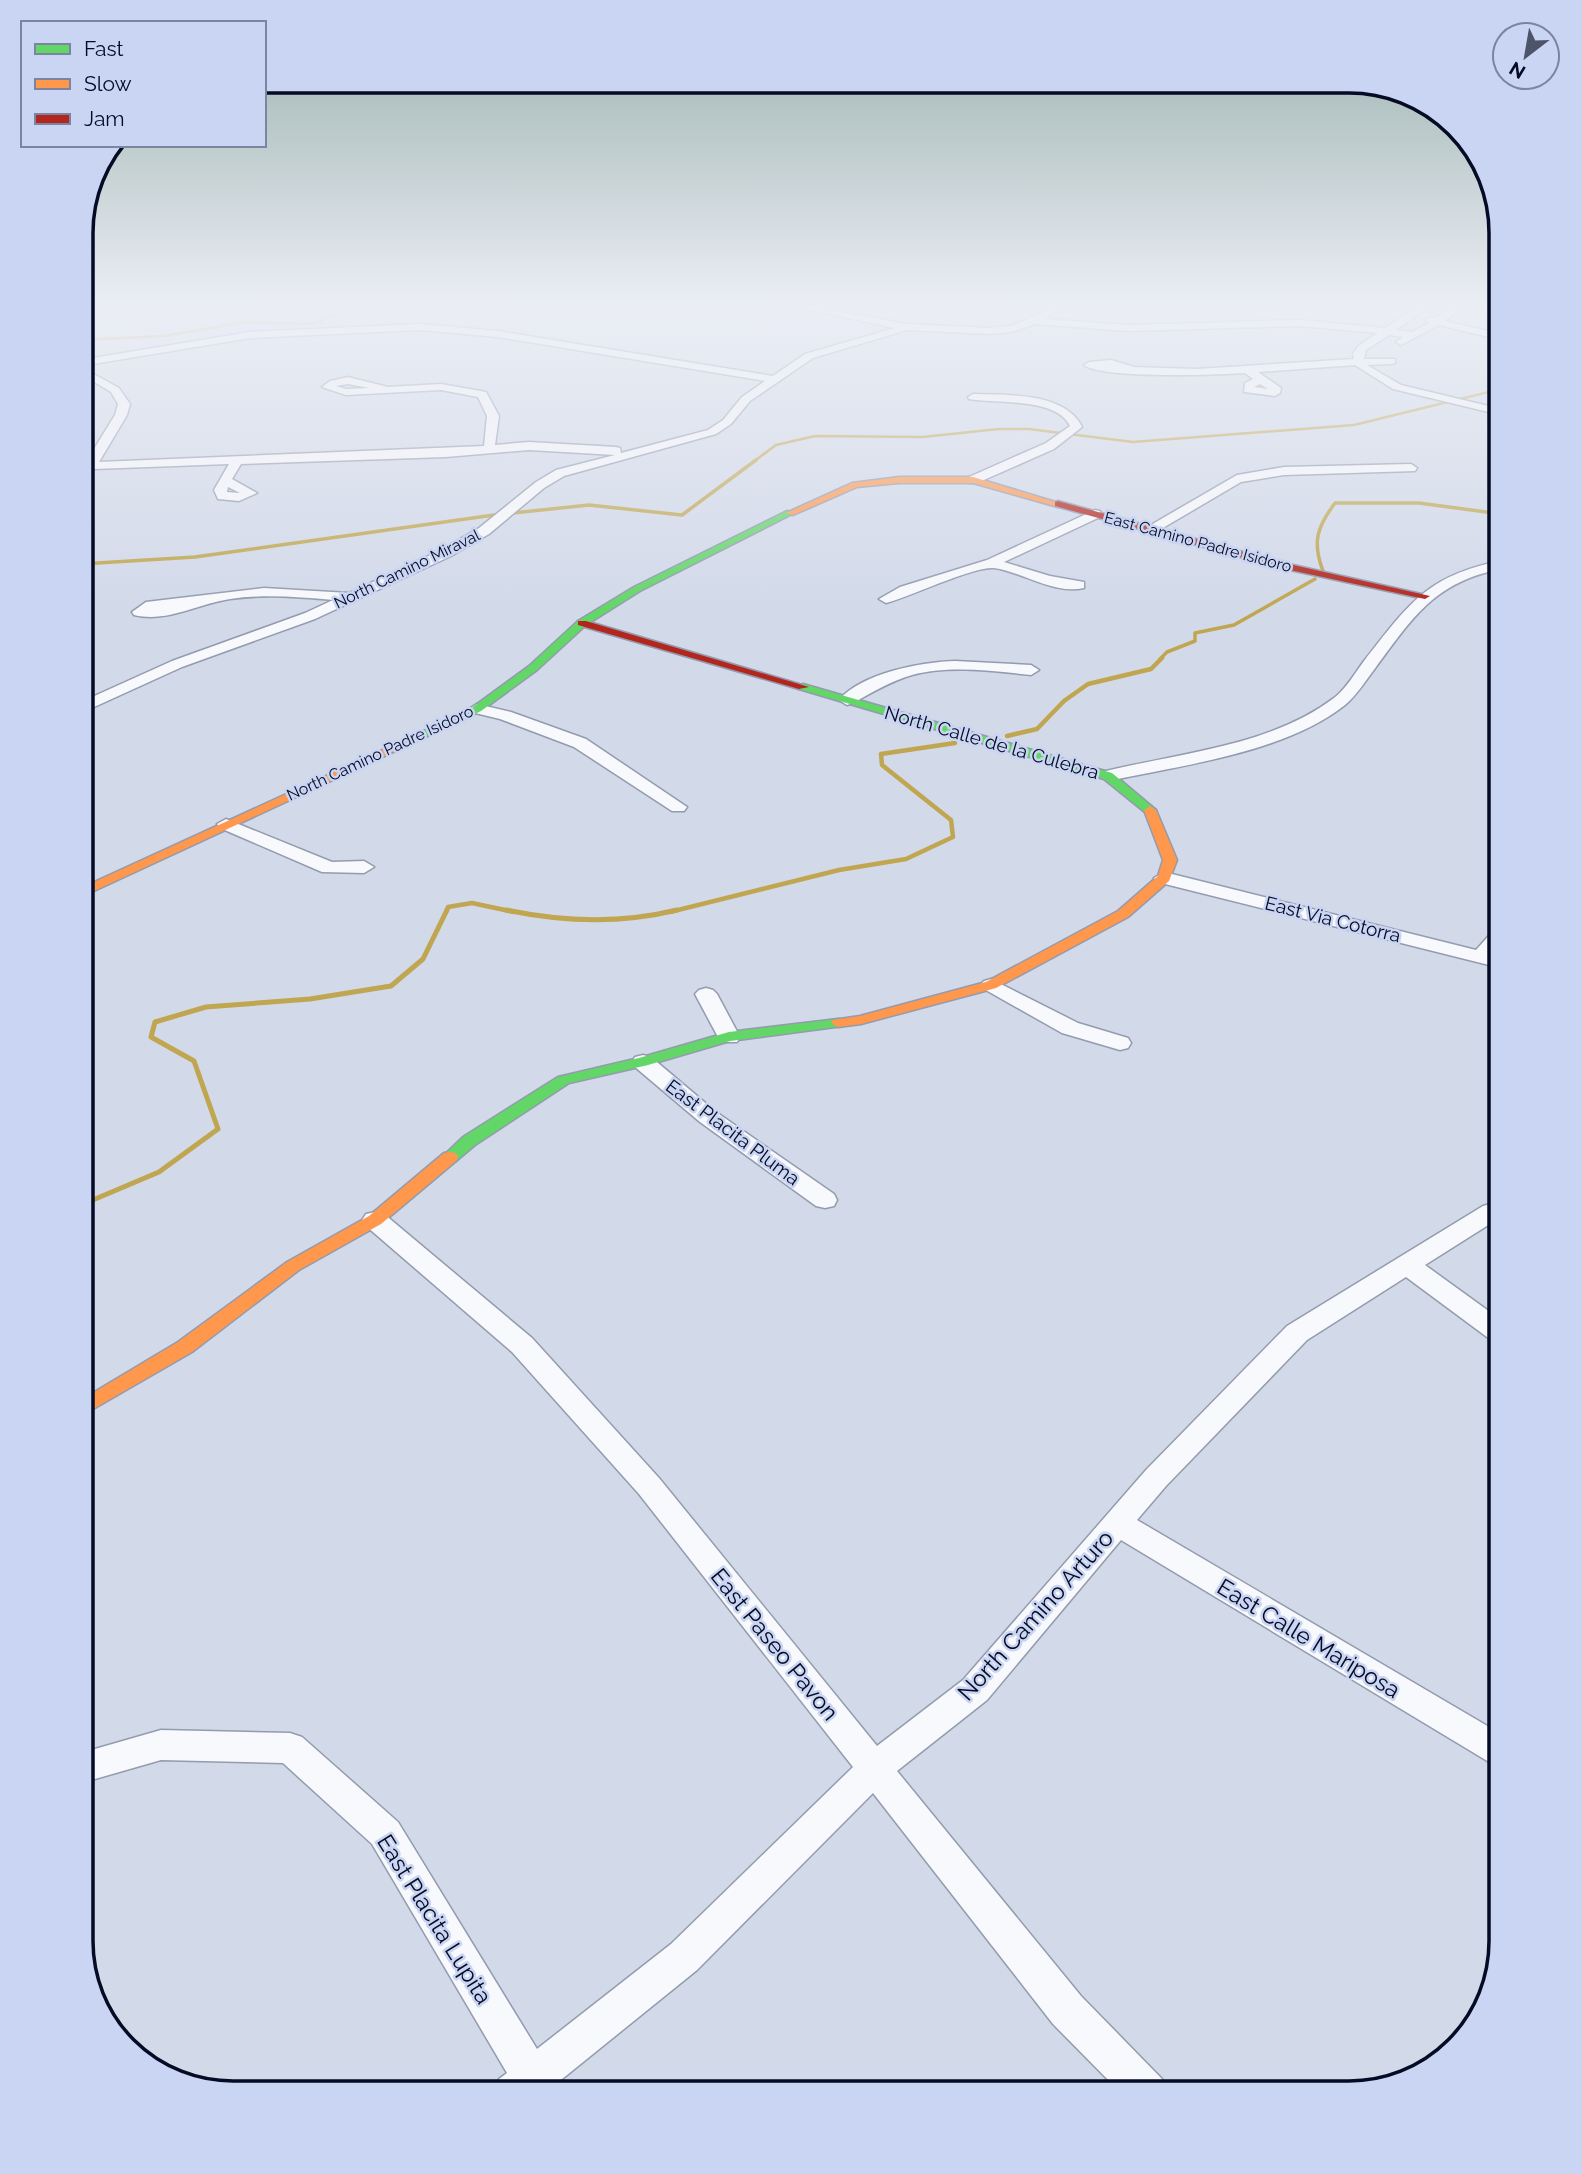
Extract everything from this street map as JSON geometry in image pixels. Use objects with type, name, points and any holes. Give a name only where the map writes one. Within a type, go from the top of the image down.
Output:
[{"type":"street","points":[[93,456],[123,408]]},
{"type":"street","points":[[489,408],[493,416],[489,450]]},
{"type":"street","name":"North Camino Miraval","points":[[93,702],[177,664],[288,625],[474,538],[552,477],[681,442],[718,429],[737,408]]},
{"type":"street","points":[[973,480],[1050,446],[1076,426],[1069,414],[1052,408]]},
{"type":"street","points":[[93,466],[553,446],[629,454]]},
{"type":"street","points":[[226,481],[236,461]]},
{"type":"street","points":[[1151,529],[1237,479],[1284,471],[1412,468]]},
{"type":"street","name":"North Camino Padre Isidoro","points":[[93,887],[477,709],[533,668],[582,623],[637,589],[808,504],[855,485],[899,480],[973,480]]},
{"type":"street","name":"East Camino Padre Isidoro","points":[[973,480],[1291,568],[1424,596]]},
{"type":"street","points":[[886,599],[905,590],[992,563],[1095,514]]},
{"type":"street","points":[[992,563],[1048,580],[1079,585]]},
{"type":"street","points":[[1108,776],[1226,748],[1301,724],[1341,701],[1424,596],[1447,580],[1489,566]]},
{"type":"street","points":[[209,599],[269,591],[352,597]]},
{"type":"street","name":"North Calle de la Culebra","points":[[582,623],[1108,776],[1150,809],[1170,860],[1164,878]]},
{"type":"street","points":[[847,700],[876,682],[913,670],[980,667],[1031,670]]},
{"type":"street","points":[[477,709],[505,715],[580,743],[678,807]]},
{"type":"street","points":[[226,824],[329,867],[364,867]]},
{"type":"street","points":[[93,1402],[185,1347],[293,1266],[375,1220],[469,1141],[564,1080],[643,1062],[729,1037],[861,1020],[991,985],[1123,914],[1164,878]]},
{"type":"street","name":"East Via Cotorra","points":[[1164,878],[1489,957]]},
{"type":"street","points":[[1482,955],[1489,948]]},
{"type":"street","points":[[991,985],[1070,1028],[1120,1043]]},
{"type":"street","points":[[706,994],[729,1037]]},
{"type":"street","name":"East Placita Pluma","points":[[643,1062],[708,1117],[825,1200]]},
{"type":"street","name":"North Camino Arturo","points":[[529,2081],[684,1957],[875,1768],[975,1689],[1156,1478],[1297,1333],[1489,1214]]},
{"type":"street","name":"East Paseo Pavon","points":[[375,1220],[522,1345],[649,1486],[1067,2010],[1135,2081]]},
{"type":"street","points":[[1407,1265],[1489,1324]]},
{"type":"street","name":"East Calle Mariposa","points":[[1117,1523],[1489,1743]]},
{"type":"street","name":"East Placita Lupita","points":[[93,1764],[161,1745],[290,1748],[385,1833],[520,2081]]},
{"type":"waterway","points":[[753,462],[776,445],[815,436],[922,437],[999,429],[1029,429],[1133,442],[1354,425],[1422,408]]},
{"type":"waterway","points":[[93,563],[195,557],[494,515],[589,505],[682,515],[756,460]]},
{"type":"waterway","points":[[1323,571],[1318,552],[1318,535],[1335,503],[1419,503],[1489,512]]},
{"type":"waterway","points":[[1160,659],[1167,652],[1195,641],[1195,633],[1234,625],[1315,579]]},
{"type":"waterway","points":[[1007,736],[1037,729],[1064,701],[1088,684],[1151,669],[1162,658]]},
{"type":"waterway","points":[[670,912],[839,870],[906,859],[953,837],[951,820],[882,765],[881,754],[955,743]]},
{"type":"waterway","points":[[446,912],[448,907],[472,903],[514,912]]},
{"type":"waterway","points":[[93,1200],[159,1172],[218,1129],[194,1061],[151,1037],[155,1022],[206,1007],[310,999],[391,986],[423,959],[447,910]]},
{"type":"waterway","points":[[506,910],[591,920],[634,918],[677,910]]},
{"type":"traffic: fast","points":[[411,740],[477,709],[533,668],[582,623],[637,589],[790,513]]},
{"type":"traffic: fast","points":[[803,687],[1108,776],[1150,810]]},
{"type":"traffic: fast","points":[[450,1157],[469,1141],[564,1080],[643,1062],[729,1037],[838,1023]]},
{"type":"traffic: slow","points":[[790,513],[855,485],[899,480],[973,480],[1058,504]]},
{"type":"traffic: slow","points":[[93,887],[411,740]]},
{"type":"traffic: slow","points":[[838,1023],[861,1020],[991,985],[1123,914],[1164,878],[1170,860],[1150,810]]},
{"type":"traffic: slow","points":[[93,1402],[185,1347],[293,1266],[375,1220],[450,1157]]},
{"type":"traffic: jam","points":[[1058,504],[1279,565],[1425,596]]},
{"type":"traffic: jam","points":[[582,623],[803,687]]}]
